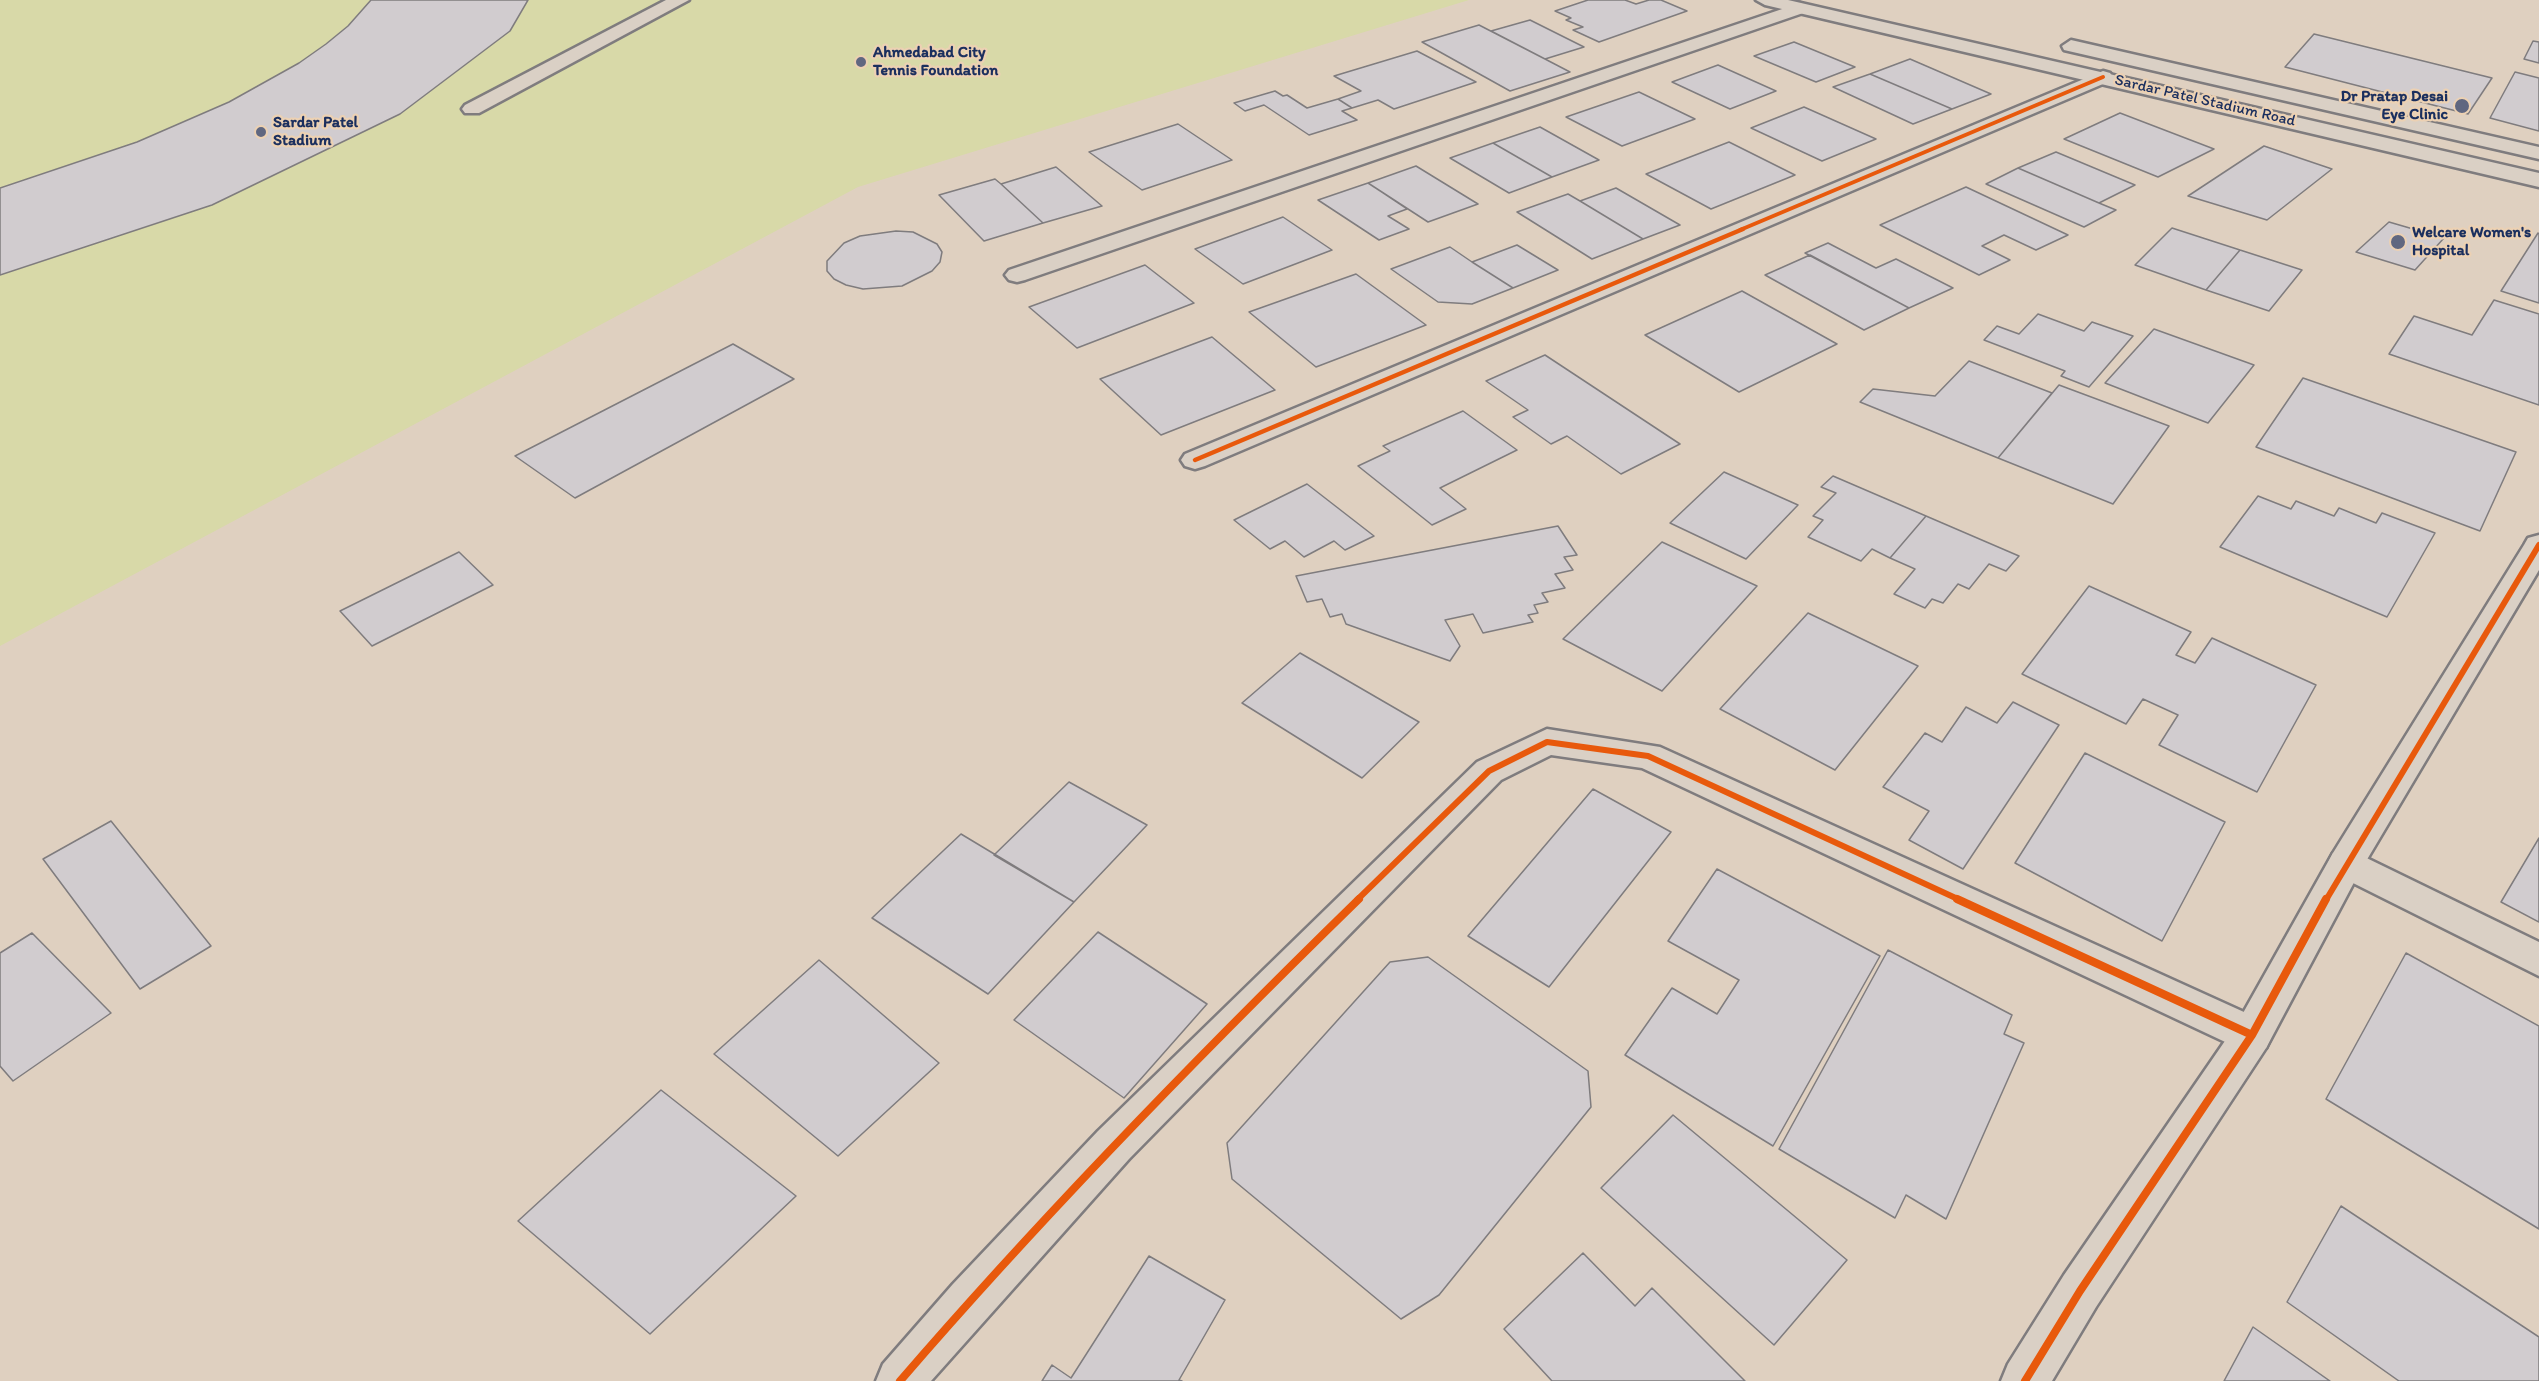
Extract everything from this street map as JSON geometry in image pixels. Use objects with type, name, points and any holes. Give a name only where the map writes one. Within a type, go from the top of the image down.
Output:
[{"type":"street","points":[[472,109],[680,0]]},
{"type":"street","name":"Sardar Patel Stadium Road","points":[[1765,0],[2539,180]]},
{"type":"street","points":[[1017,274],[1800,8]]},
{"type":"street","name":"Sardar Patel Stadium Road","points":[[2047,41],[2539,153]]},
{"type":"street","points":[[1195,460],[2103,77]]},
{"type":"street","points":[[2025,1381],[2080,1291],[2252,1035],[2346,863],[2539,545]]},
{"type":"street","points":[[900,1381],[981,1285],[1217,1038],[1489,771],[1547,742],[1648,756],[2252,1035]]},
{"type":"street","points":[[2346,863],[2539,960]]},
{"type":"green space","points":[[0,0],[1469,0],[858,187],[0,646]]},
{"type":"building","name":"Sardar Patel Stadium","points":[[371,0],[528,0],[510,31],[400,114],[212,205],[0,275],[0,188],[137,142],[229,102],[299,63],[326,44],[348,26]]},
{"type":"building","points":[[1588,0],[1625,0],[1636,4],[1649,0],[1661,0],[1687,11],[1599,42],[1573,30],[1583,27],[1566,20],[1571,18],[1555,11]]},
{"type":"building","points":[[1530,20],[1584,47],[1545,59],[1491,31]]},
{"type":"building","points":[[1479,25],[1570,72],[1510,91],[1422,42]]},
{"type":"building","points":[[2314,34],[2492,78],[2468,114],[2285,67]]},
{"type":"building","points":[[2533,41],[2539,42],[2539,63],[2524,59]]},
{"type":"building","points":[[1794,42],[1855,67],[1816,82],[1754,56]]},
{"type":"building","points":[[1417,51],[1476,82],[1394,109],[1378,100],[1352,108],[1338,99],[1361,91],[1334,76]]},
{"type":"building","points":[[1910,59],[1991,94],[1952,109],[1870,74]]},
{"type":"building","points":[[1718,65],[1776,91],[1730,109],[1672,82]]},
{"type":"building","points":[[2515,72],[2539,78],[2539,131],[2490,118]]},
{"type":"building","points":[[1870,74],[1952,109],[1913,124],[1833,87]]},
{"type":"building","points":[[1275,91],[1283,96],[1287,95],[1307,108],[1338,99],[1352,108],[1342,111],[1357,120],[1309,135],[1264,105],[1245,111],[1234,103]]},
{"type":"building","points":[[1639,92],[1695,119],[1622,146],[1566,117]]},
{"type":"building","points":[[1804,107],[1876,139],[1822,161],[1751,128]]},
{"type":"building","points":[[2120,113],[2214,149],[2158,177],[2064,139]]},
{"type":"building","points":[[1178,124],[1232,160],[1142,190],[1089,152]]},
{"type":"building","points":[[1540,127],[1599,160],[1552,177],[1493,143]]},
{"type":"building","points":[[1729,142],[1795,175],[1711,209],[1646,174]]},
{"type":"building","points":[[1493,143],[1552,177],[1509,193],[1450,158]]},
{"type":"building","points":[[2264,146],[2332,169],[2267,220],[2188,196]]},
{"type":"building","points":[[2056,152],[2135,185],[2099,203],[2018,168]]},
{"type":"building","points":[[1416,166],[1478,204],[1428,222],[1368,183]]},
{"type":"building","points":[[1056,167],[1102,206],[1043,223],[1001,184]]},
{"type":"building","points":[[2018,168],[2116,210],[2084,227],[1986,184]]},
{"type":"building","points":[[995,179],[1043,223],[984,241],[939,195]]},
{"type":"building","points":[[1368,183],[1407,209],[1388,216],[1409,229],[1379,240],[1318,200]]},
{"type":"building","points":[[1966,187],[2068,235],[2036,250],[2004,235],[1982,246],[2010,260],[1979,275],[1880,225]]},
{"type":"building","points":[[1616,188],[1680,225],[1643,239],[1580,201]]},
{"type":"building","points":[[1568,194],[1643,239],[1592,259],[1517,212]]},
{"type":"building","points":[[1283,217],[1332,250],[1243,284],[1195,249]]},
{"type":"building","points":[[2389,222],[2444,238],[2415,270],[2356,252]]},
{"type":"building","points":[[2172,228],[2240,250],[2206,290],[2135,265]]},
{"type":"building","points":[[896,231],[913,232],[937,244],[942,252],[940,262],[932,271],[902,286],[863,289],[834,279],[827,271],[827,261],[844,243],[860,236]]},
{"type":"building","points":[[2539,234],[2539,303],[2501,291]]},
{"type":"building","points":[[1828,243],[1876,268],[1896,259],[1953,288],[1909,308],[1805,253]]},
{"type":"building","points":[[1517,245],[1558,270],[1513,288],[1472,262]]},
{"type":"building","points":[[1450,247],[1513,288],[1472,304],[1438,302],[1391,269]]},
{"type":"building","points":[[2240,250],[2302,270],[2269,311],[2206,290]]},
{"type":"building","points":[[1810,255],[1909,308],[1864,330],[1765,275]]},
{"type":"building","points":[[1145,265],[1194,303],[1077,348],[1029,307]]},
{"type":"building","points":[[1356,274],[1426,325],[1316,367],[1249,312]]},
{"type":"building","points":[[1742,291],[1837,344],[1739,392],[1645,335]]},
{"type":"building","points":[[2494,300],[2539,314],[2539,405],[2389,354],[2414,316],[2472,335]]},
{"type":"building","points":[[2038,314],[2084,331],[2092,322],[2133,336],[2089,387],[2061,376],[2065,371],[1984,340],[1997,326],[2019,334]]},
{"type":"building","points":[[2154,329],[2254,365],[2208,423],[2105,383]]},
{"type":"building","points":[[1212,337],[1275,390],[1161,435],[1100,379]]},
{"type":"building","points":[[733,344],[794,379],[575,498],[515,456]]},
{"type":"building","points":[[1545,355],[1680,444],[1621,474],[1567,436],[1551,444],[1513,417],[1528,410],[1486,381]]},
{"type":"building","points":[[1969,361],[2052,393],[1998,458],[1860,402],[1873,389],[1935,396]]},
{"type":"building","points":[[2303,378],[2516,452],[2480,531],[2256,447]]},
{"type":"building","points":[[2059,385],[2169,426],[2113,504],[1998,458]]},
{"type":"building","points":[[1463,411],[1517,450],[1440,488],[1466,509],[1432,525],[1358,466],[1390,451],[1383,446]]},
{"type":"building","points":[[1724,472],[1798,505],[1746,559],[1670,523]]},
{"type":"building","points":[[1833,476],[1926,516],[1890,558],[1872,549],[1861,561],[1808,537],[1823,520],[1813,516],[1836,493],[1821,487]]},
{"type":"building","points":[[1307,484],[1374,536],[1345,550],[1334,541],[1304,557],[1285,541],[1270,549],[1234,520]]},
{"type":"building","points":[[2258,496],[2291,509],[2296,501],[2334,516],[2339,508],[2376,523],[2382,513],[2435,533],[2387,617],[2220,547]]},
{"type":"building","points":[[1926,516],[2019,556],[2006,571],[1989,564],[1969,589],[1958,584],[1943,603],[1932,599],[1925,608],[1894,594],[1915,569],[1890,558]]},
{"type":"building","points":[[1558,526],[1577,555],[1564,557],[1573,570],[1555,574],[1565,588],[1542,593],[1548,602],[1534,605],[1538,613],[1528,615],[1533,622],[1483,633],[1473,614],[1445,620],[1460,646],[1450,661],[1346,624],[1342,614],[1330,617],[1322,599],[1307,602],[1296,576]]},
{"type":"building","points":[[1662,542],[1757,586],[1662,691],[1563,639]]},
{"type":"building","points":[[459,552],[493,585],[372,646],[340,611]]},
{"type":"building","points":[[2089,586],[2191,632],[2176,655],[2195,663],[2212,638],[2316,685],[2257,792],[2159,745],[2178,715],[2143,699],[2126,724],[2022,674]]},
{"type":"building","points":[[1808,613],[1918,666],[1835,770],[1720,709]]},
{"type":"building","points":[[1300,653],[1419,722],[1362,778],[1242,703]]},
{"type":"building","points":[[2013,702],[2059,725],[1963,869],[1909,840],[1929,811],[1883,787],[1925,733],[1942,742],[1966,707],[1997,723]]},
{"type":"building","points":[[2085,753],[2225,822],[2162,941],[2015,863]]},
{"type":"building","points":[[1069,782],[1147,825],[1074,902],[994,855]]},
{"type":"building","points":[[1593,789],[1671,832],[1549,987],[1468,936]]},
{"type":"building","points":[[111,821],[211,946],[140,989],[43,859]]},
{"type":"building","points":[[961,834],[1074,902],[988,994],[872,918]]},
{"type":"building","points":[[2539,838],[2539,922],[2501,902]]},
{"type":"building","points":[[1717,869],[1880,956],[1773,1146],[1625,1055],[1672,988],[1717,1014],[1739,980],[1668,941]]},
{"type":"building","points":[[1098,932],[1207,1004],[1124,1098],[1014,1020]]},
{"type":"building","points":[[32,933],[111,1013],[13,1081],[0,1066],[0,953]]},
{"type":"building","points":[[1888,950],[2012,1015],[2004,1034],[2024,1043],[1946,1219],[1906,1195],[1895,1218],[1779,1149]]},
{"type":"building","points":[[2406,953],[2539,1026],[2539,1229],[2326,1099]]},
{"type":"building","points":[[1428,957],[1588,1071],[1591,1107],[1439,1295],[1401,1319],[1232,1179],[1227,1143],[1390,962]]},
{"type":"building","points":[[819,960],[939,1063],[838,1156],[714,1054]]},
{"type":"building","points":[[661,1090],[796,1196],[650,1334],[518,1221]]},
{"type":"building","points":[[1673,1115],[1847,1260],[1774,1345],[1601,1188]]},
{"type":"building","points":[[2341,1206],[2539,1337],[2539,1381],[2399,1381],[2287,1302]]},
{"type":"building","points":[[1583,1253],[1635,1306],[1652,1288],[1745,1381],[1552,1381],[1504,1329]]},
{"type":"building","points":[[1149,1256],[1225,1300],[1179,1380],[1182,1381],[1042,1381],[1052,1365],[1071,1378]]},
{"type":"building","points":[[2253,1327],[2330,1381],[2224,1381]]},
{"type":"cycle path","points":[[1195,460],[2103,77]]},
{"type":"cycle path","points":[[2025,1381],[2080,1291],[2252,1035],[2346,863],[2539,545]]},
{"type":"cycle path","points":[[900,1381],[969,1301],[1113,1145],[1262,994],[1489,771],[1547,742],[1648,756],[2252,1035]]},
{"type":"place","name":"Ahmedabad City Tennis Foundation","points":[[861,62]]},
{"type":"place","name":"Dr Pratap Desai Eye Clinic","points":[[2462,106]]},
{"type":"place","name":"Sardar Patel Stadium","points":[[261,132]]},
{"type":"place","name":"Welcare Women's Hospital","points":[[2398,242]]}]
